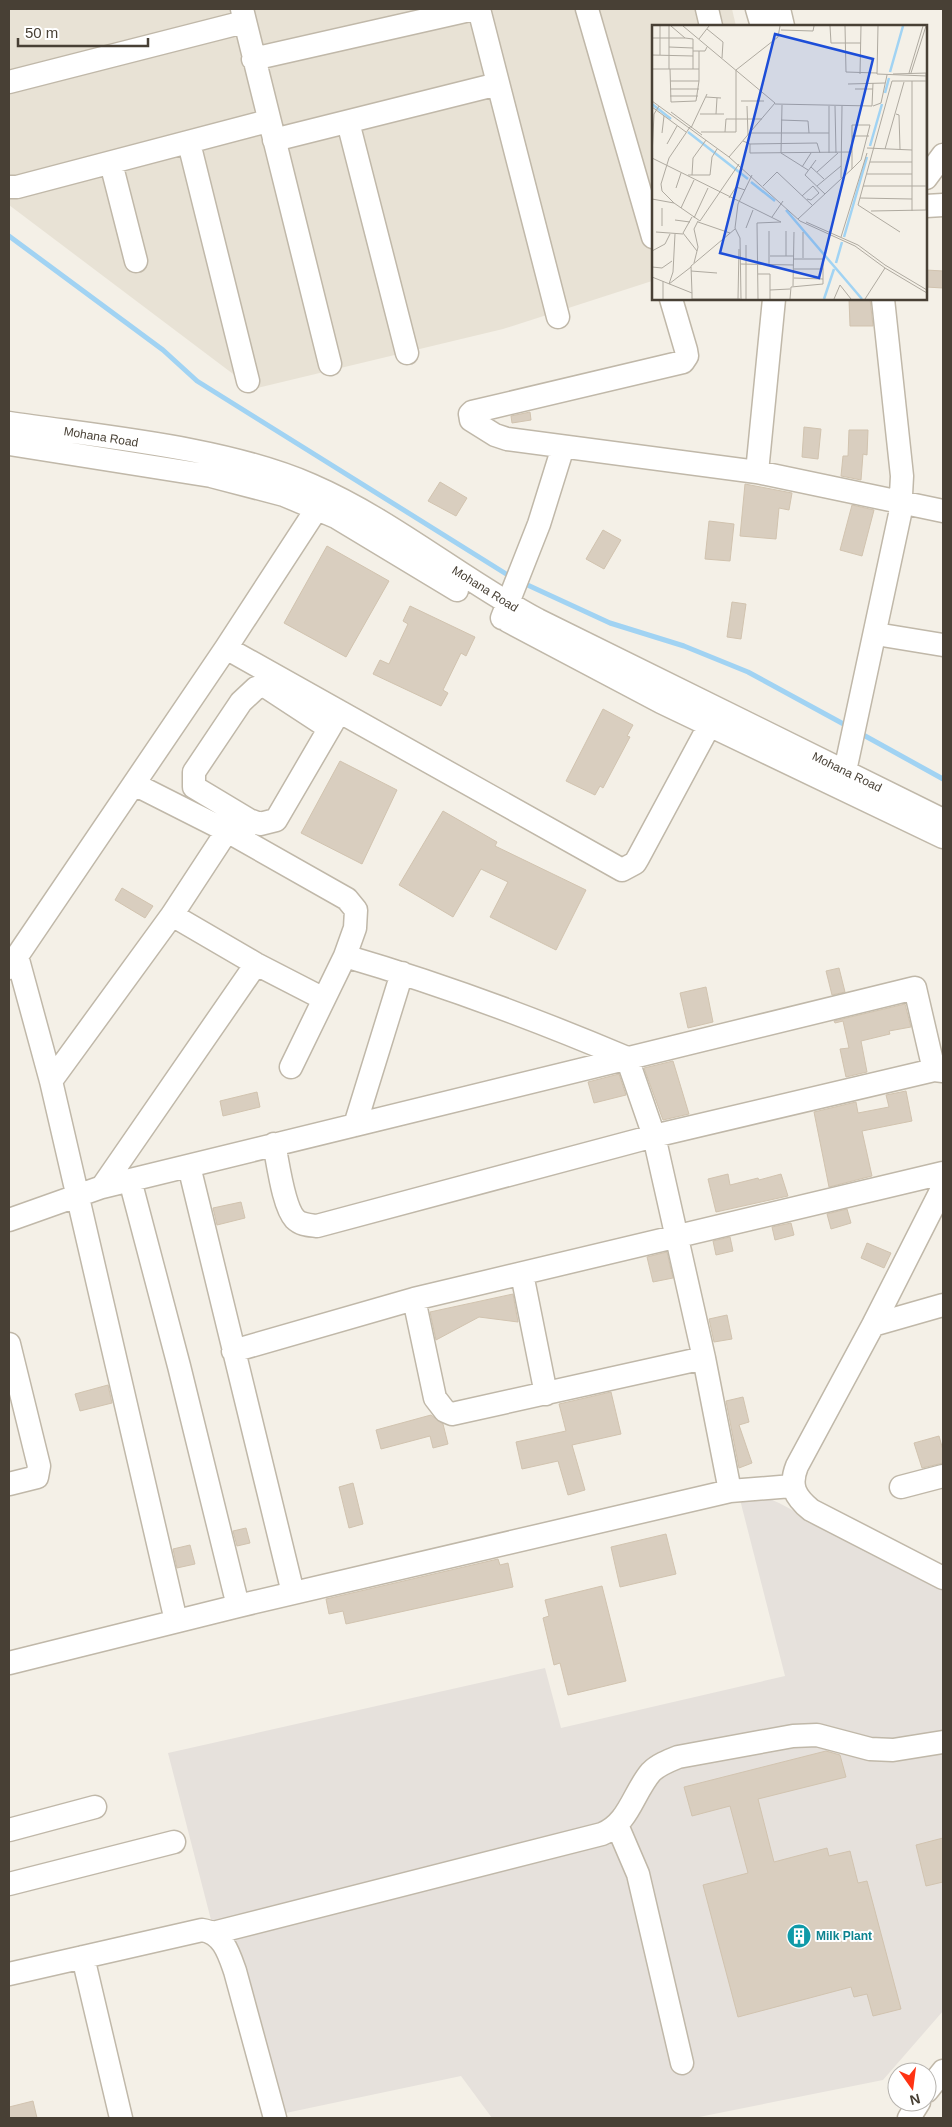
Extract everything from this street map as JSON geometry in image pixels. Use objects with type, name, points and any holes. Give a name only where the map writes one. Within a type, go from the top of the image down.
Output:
[{"type":"street","points":[[253,59],[444,12],[474,9]]},
{"type":"street","points":[[479,9],[558,317]]},
{"type":"street","points":[[587,9],[652,234]]},
{"type":"street","points":[[707,9],[711,25]]},
{"type":"street","points":[[757,9],[762,25]]},
{"type":"street","points":[[779,9],[783,25]]},
{"type":"street","points":[[9,82],[243,15],[330,364]]},
{"type":"street","points":[[9,187],[17,187],[189,143],[271,130],[348,122],[498,84]]},
{"type":"street","points":[[348,122],[407,353]]},
{"type":"street","points":[[189,143],[248,381]]},
{"type":"street","points":[[927,177],[943,155]]},
{"type":"street","points":[[111,163],[136,261]]},
{"type":"street","points":[[927,206],[943,205]]},
{"type":"street","points":[[671,300],[686,350],[687,356],[683,362],[470,414],[472,422],[501,438],[757,472],[943,511]]},
{"type":"street","points":[[757,472],[774,300]]},
{"type":"street","points":[[843,779],[876,634],[902,502],[902,476],[883,300]]},
{"type":"street","name":"Mohana Road","points":[[9,423],[218,457],[283,474],[323,500],[376,520],[511,596],[714,717],[843,779],[943,820]]},
{"type":"street","name":"Mohana Road","points":[[9,444],[238,482],[284,495],[323,500]]},
{"type":"street","points":[[511,596],[539,524],[563,447]]},
{"type":"street","points":[[176,1621],[51,1080],[13,963],[226,648],[323,500]]},
{"type":"street","points":[[876,634],[943,645]]},
{"type":"street","points":[[226,648],[334,720]]},
{"type":"street","points":[[334,720],[276,820],[260,824],[249,820],[194,787],[194,772],[241,702],[256,688],[264,686],[334,720],[622,870],[634,863],[638,858],[714,717]]},
{"type":"street","name":"Mohana Road","points":[[843,779],[943,837]]},
{"type":"street","points":[[134,784],[227,831],[347,899],[352,904],[357,917],[345,956],[291,1067]]},
{"type":"street","points":[[51,1080],[172,915],[227,831]]},
{"type":"street","points":[[172,915],[256,964],[324,999]]},
{"type":"street","points":[[345,956],[402,972],[480,999],[628,1058],[654,1136],[678,1236],[730,1490]]},
{"type":"street","points":[[102,1187],[256,964]]},
{"type":"street","points":[[355,1125],[402,972]]},
{"type":"street","points":[[9,1220],[102,1187],[274,1144],[915,988],[939,1070],[654,1136],[317,1226],[306,1225],[296,1220],[289,1210],[274,1144]]},
{"type":"street","points":[[189,1166],[232,1351],[293,1593]]},
{"type":"street","points":[[232,1351],[414,1298],[943,1173]]},
{"type":"street","points":[[130,1180],[179,1366],[238,1606]]},
{"type":"street","points":[[943,1187],[874,1325],[796,1466],[792,1477],[792,1486],[800,1500],[811,1510],[943,1578]]},
{"type":"street","points":[[522,1274],[546,1394]]},
{"type":"street","points":[[414,1298],[435,1398],[445,1411],[459,1414],[704,1358]]},
{"type":"street","points":[[874,1325],[943,1305]]},
{"type":"street","points":[[9,1344],[13,1377],[39,1472],[37,1477],[32,1480],[9,1484]]},
{"type":"street","points":[[901,1487],[943,1476]]},
{"type":"street","points":[[9,1663],[238,1606],[730,1490],[792,1486]]},
{"type":"street","points":[[9,1974],[202,1930],[213,1933],[602,1834],[618,1825],[652,1772],[664,1762],[678,1757],[793,1736],[817,1735],[870,1749],[893,1750],[943,1742]]},
{"type":"street","points":[[9,1830],[95,1807]]},
{"type":"street","points":[[618,1825],[638,1874],[682,2063]]},
{"type":"street","points":[[9,1884],[174,1842]]},
{"type":"street","points":[[213,1933],[226,1948],[234,1971],[275,2118]]},
{"type":"street","points":[[83,1956],[120,2118]]},
{"type":"shaded area","points":[[9,9],[732,9],[736,25],[652,25],[652,281],[503,329],[253,389],[9,205]]},
{"type":"shaded area","points":[[736,1484],[779,1503],[943,1589],[943,2011],[899,2062],[887,2062],[887,2075],[883,2080],[694,2118],[492,2118],[461,2076],[262,2118],[168,1753],[545,1668],[561,1728],[785,1676]]},
{"type":"building","points":[[927,270],[943,271],[943,288],[927,287]]},
{"type":"building","points":[[849,300],[870,300],[873,326],[850,326]]},
{"type":"building","points":[[530,412],[531,420],[512,423],[511,416]]},
{"type":"building","points":[[804,427],[821,429],[818,459],[802,457]]},
{"type":"building","points":[[849,430],[868,430],[867,455],[863,454],[861,480],[841,476],[843,456],[848,456]]},
{"type":"building","points":[[440,482],[467,498],[456,516],[428,501]]},
{"type":"building","points":[[745,484],[792,493],[789,510],[779,508],[776,539],[740,536]]},
{"type":"building","points":[[852,505],[874,510],[862,556],[840,550]]},
{"type":"building","points":[[709,521],[734,524],[730,561],[705,559]]},
{"type":"building","points":[[603,530],[621,540],[604,569],[586,559]]},
{"type":"building","points":[[327,546],[389,581],[346,657],[284,623]]},
{"type":"building","points":[[732,602],[746,604],[741,639],[727,637]]},
{"type":"building","points":[[410,606],[475,637],[466,656],[461,653],[443,690],[448,693],[441,706],[373,674],[380,660],[389,664],[408,624],[403,621]]},
{"type":"building","points":[[603,709],[633,725],[627,736],[630,737],[603,788],[600,786],[595,795],[566,781]]},
{"type":"building","points":[[340,761],[397,790],[362,864],[301,833]]},
{"type":"building","points":[[443,811],[497,842],[495,846],[586,890],[556,950],[490,917],[508,882],[481,869],[453,917],[399,885]]},
{"type":"building","points":[[122,888],[153,906],[145,918],[115,900]]},
{"type":"building","points":[[839,968],[845,992],[832,995],[826,971]]},
{"type":"building","points":[[706,987],[713,1022],[688,1028],[680,993]]},
{"type":"building","points":[[905,1004],[911,1027],[889,1031],[890,1034],[861,1041],[867,1072],[846,1077],[840,1049],[849,1048],[843,1021],[835,1023],[834,1021]]},
{"type":"building","points":[[673,1061],[689,1114],[663,1120],[644,1068]]},
{"type":"building","points":[[619,1074],[626,1095],[594,1103],[588,1082]]},
{"type":"building","points":[[906,1091],[912,1121],[862,1131],[872,1176],[829,1187],[814,1112],[856,1102],[858,1113],[889,1107],[886,1095]]},
{"type":"building","points":[[257,1092],[260,1107],[223,1116],[220,1101]]},
{"type":"building","points":[[728,1174],[730,1185],[781,1174],[788,1196],[716,1212],[708,1179]]},
{"type":"building","points":[[241,1202],[245,1218],[217,1225],[213,1208]]},
{"type":"building","points":[[847,1209],[851,1223],[831,1229],[827,1214]]},
{"type":"building","points":[[791,1223],[794,1235],[775,1240],[772,1227]]},
{"type":"building","points":[[730,1237],[733,1251],[716,1255],[713,1241]]},
{"type":"building","points":[[867,1243],[891,1253],[884,1268],[861,1258]]},
{"type":"building","points":[[667,1252],[673,1278],[653,1282],[647,1257]]},
{"type":"building","points":[[513,1294],[518,1322],[479,1317],[436,1340],[430,1312]]},
{"type":"building","points":[[727,1315],[732,1339],[714,1342],[709,1319]]},
{"type":"building","points":[[108,1385],[112,1403],[80,1411],[75,1394]]},
{"type":"building","points":[[611,1392],[621,1434],[572,1445],[585,1490],[568,1495],[558,1461],[522,1469],[516,1442],[566,1431],[559,1404]]},
{"type":"building","points":[[743,1397],[749,1422],[739,1425],[752,1463],[739,1468],[726,1401]]},
{"type":"building","points":[[431,1415],[443,1424],[448,1444],[433,1448],[430,1436],[381,1449],[376,1430]]},
{"type":"building","points":[[939,1436],[943,1450],[943,1463],[922,1468],[914,1443]]},
{"type":"building","points":[[353,1483],[363,1524],[349,1528],[339,1487]]},
{"type":"building","points":[[246,1528],[250,1543],[237,1546],[233,1531]]},
{"type":"building","points":[[666,1534],[676,1574],[620,1587],[611,1547]]},
{"type":"building","points":[[190,1545],[195,1564],[177,1568],[173,1549]]},
{"type":"building","points":[[498,1559],[500,1565],[508,1563],[513,1587],[346,1624],[343,1611],[329,1614],[326,1599]]},
{"type":"building","points":[[602,1586],[626,1681],[568,1695],[560,1663],[554,1665],[543,1618],[549,1616],[545,1600]]},
{"type":"building","name":"Milk Plant","points":[[826,1751],[840,1755],[846,1777],[758,1799],[774,1862],[827,1848],[829,1856],[850,1851],[858,1883],[867,1881],[901,2009],[873,2016],[867,1994],[854,1997],[851,1987],[738,2017],[703,1885],[748,1873],[730,1806],[692,1816],[684,1787]]},
{"type":"building","points":[[943,1838],[943,1882],[926,1886],[916,1845]]},
{"type":"building","points":[[33,2101],[37,2118],[9,2118],[9,2107]]},
{"type":"waterway","points":[[9,236],[163,350],[197,381],[511,577]]},
{"type":"waterway","points":[[521,582],[610,623],[684,646],[748,672],[849,727]]},
{"type":"waterway","points":[[858,732],[943,779]]},
{"type":"place","name":"Milk Plant","points":[[799,1936]]}]
